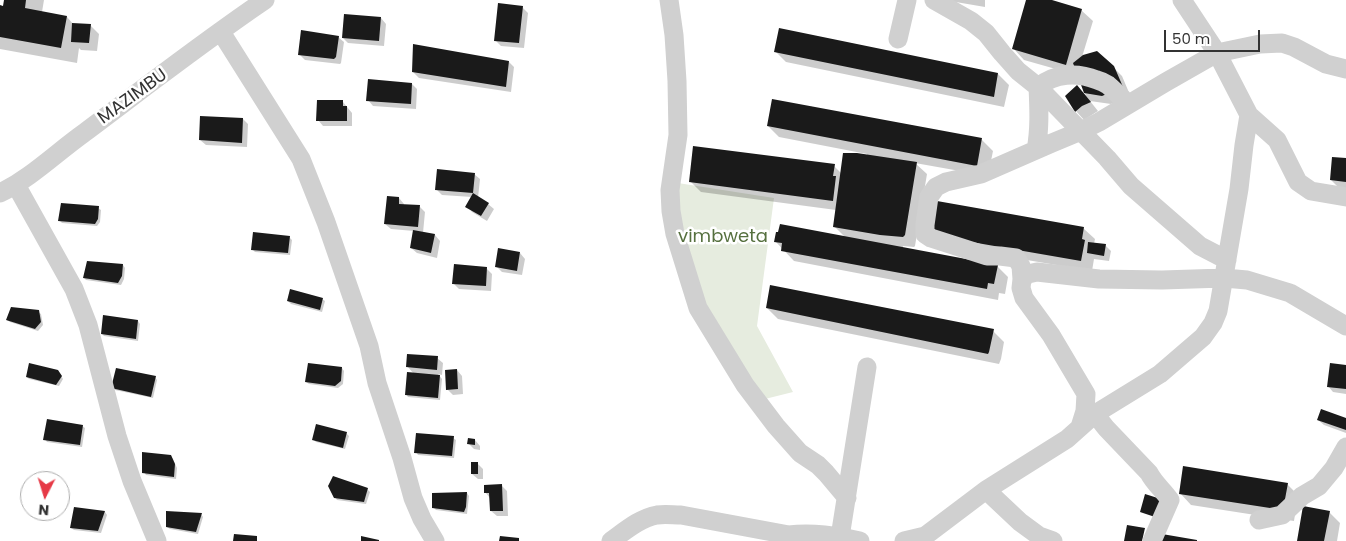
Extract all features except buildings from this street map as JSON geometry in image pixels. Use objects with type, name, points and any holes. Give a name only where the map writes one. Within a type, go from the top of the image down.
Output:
[{"type":"street","name":"MAZIMBU","points":[[8,189],[266,0]]},
{"type":"street","points":[[669,0],[678,81],[678,135],[670,190],[671,211],[675,234],[698,308],[745,385],[776,426],[805,457],[818,465],[826,473],[847,498]]},
{"type":"street","points":[[898,39],[907,0]]},
{"type":"street","points":[[934,0],[971,21],[986,34],[1018,71],[1038,87],[1107,158],[1131,186],[1226,269],[1247,280],[1290,292],[1346,326]]},
{"type":"street","points":[[1182,0],[1217,53],[1249,115],[1277,140],[1298,182],[1311,191],[1346,197]]},
{"type":"street","points":[[220,32],[301,159],[326,222],[369,346],[377,383],[413,498],[435,541]]},
{"type":"street","points":[[1152,541],[1170,500],[1160,487],[1153,482],[1149,472],[1106,428],[1051,335],[1024,298],[1021,288],[1021,266],[1016,258],[987,256],[931,238],[925,234],[929,197],[936,187],[946,182],[981,174],[1099,122],[1217,53],[1260,44],[1282,44],[1294,47],[1326,64],[1346,68]]},
{"type":"street","points":[[1038,87],[1059,76],[1089,77],[1107,84],[1128,104]]},
{"type":"street","points":[[1036,150],[1039,136],[1038,87]]},
{"type":"street","points":[[904,541],[924,536],[986,490],[1067,439],[1098,412],[1160,374],[1203,338],[1216,317],[1226,269],[1249,115]]},
{"type":"street","points":[[8,189],[74,289],[88,325],[117,436],[132,481],[157,541]]},
{"type":"street","points":[[1022,279],[1028,274],[1037,272],[1098,279],[1162,280],[1226,269]]},
{"type":"street","points":[[842,539],[868,367]]},
{"type":"street","points":[[1080,427],[1085,411],[1086,394]]},
{"type":"street","points":[[1259,520],[1282,515],[1302,496],[1319,486],[1334,468],[1346,447]]},
{"type":"street","points":[[986,490],[1020,522],[1039,536],[1053,541]]},
{"type":"street","points":[[611,541],[647,518],[664,515],[705,519],[803,537],[860,541]]},
{"type":"green space","name":"vimbweta","points":[[665,181],[774,198],[757,326],[793,392],[757,401],[696,302]]}]
